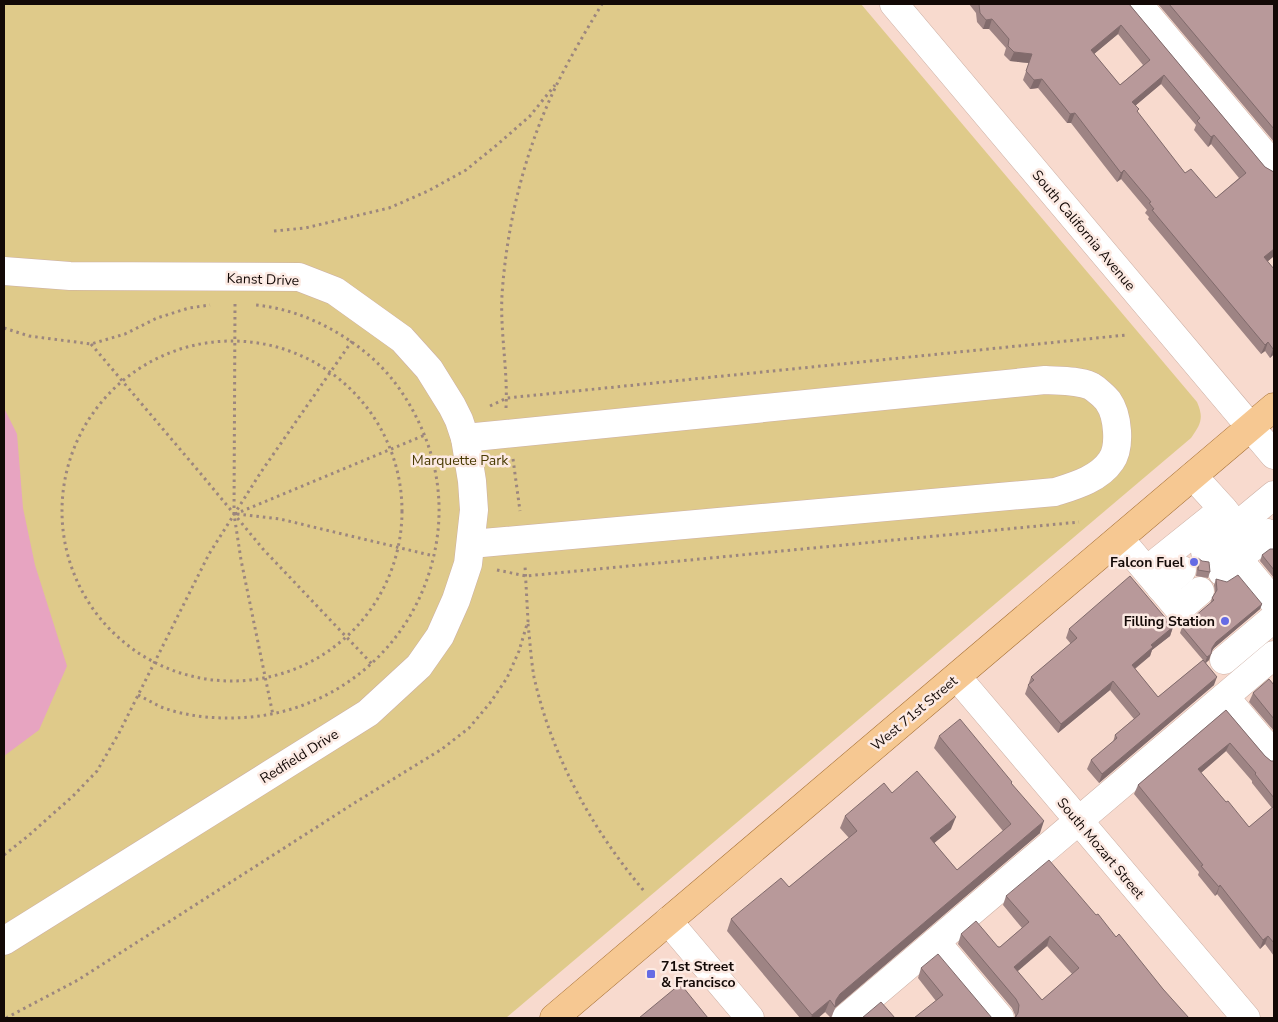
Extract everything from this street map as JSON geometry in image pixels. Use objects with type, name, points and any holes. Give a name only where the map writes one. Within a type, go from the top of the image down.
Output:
[{"type":"main road","name":"West 71st Street","points":[[554,1018],[1274,407]]},
{"type":"street","name":"South California Avenue","points":[[894,4],[1274,455]]},
{"type":"street","points":[[1138,4],[1274,166]]},
{"type":"street","name":"Kanst Drive","points":[[4,271],[70,276],[299,278],[335,291],[402,339],[429,369],[459,420],[465,438],[472,481]]},
{"type":"street","points":[[465,438],[1045,380],[1070,381],[1091,387],[1108,401],[1116,422],[1117,441],[1112,460],[1097,474],[1077,485],[1055,492],[470,544]]},
{"type":"street","points":[[1193,476],[1229,517],[1238,554],[1274,602]]},
{"type":"street","name":"Redfield Drive","points":[[4,941],[368,713],[419,666],[440,636],[456,600],[468,564],[474,510],[472,481]]},
{"type":"street","points":[[1154,579],[1229,517],[1274,495]]},
{"type":"street","points":[[1229,517],[1238,554]]},
{"type":"street","points":[[1120,539],[1179,609],[1200,591]]},
{"type":"street","points":[[1154,579],[1182,570]]},
{"type":"street","points":[[1224,660],[1274,618]]},
{"type":"street","points":[[846,1018],[1274,655]]},
{"type":"street","name":"South Mozart Street","points":[[957,677],[1246,1018]]},
{"type":"street","points":[[1225,697],[1274,755]]},
{"type":"street","points":[[668,921],[750,1018]]},
{"type":"street","points":[[936,942],[1000,1018]]},
{"type":"path","points":[[506,411],[502,296],[508,242],[519,190],[536,134],[558,81],[602,4]]},
{"type":"path","points":[[274,231],[305,228],[380,211],[428,191],[466,170],[498,144],[530,116],[558,81]]},
{"type":"path","points":[[4,328],[29,336],[91,344],[125,334],[157,318],[189,308],[214,304]]},
{"type":"path","points":[[228,304],[235,304],[234,514],[241,560],[273,715]]},
{"type":"path","points":[[138,695],[162,707],[188,714],[216,718],[273,715],[295,709],[322,698],[344,686],[372,664],[396,639],[412,614],[428,580],[434,556],[440,509],[438,480],[432,454],[413,409],[395,382],[375,360],[352,341],[325,325],[295,313],[254,305]]},
{"type":"path","points":[[490,406],[506,398],[1126,335]]},
{"type":"path","points":[[4,855],[73,796],[97,771],[119,733],[209,554],[260,472],[352,341]]},
{"type":"path","points":[[236,342],[258,343],[283,349],[308,359],[330,372],[349,388],[366,406],[391,449],[400,485],[402,509],[398,547],[392,568],[379,596],[366,616],[346,637],[306,664],[283,673],[242,681],[219,681],[196,677],[153,664],[113,633],[84,595],[71,567],[65,544],[62,517],[64,489],[70,461],[81,434],[93,414],[123,381],[144,366],[170,354],[198,345],[236,342]]},
{"type":"path","points":[[91,344],[263,549],[372,664]]},
{"type":"path","points":[[234,514],[425,435]]},
{"type":"path","points":[[512,458],[520,511]]},
{"type":"path","points":[[234,514],[280,519],[434,556]]},
{"type":"path","points":[[497,570],[526,576],[1079,522]]},
{"type":"path","points":[[525,558],[528,621],[534,675],[554,744],[566,772],[594,822],[625,868],[644,891]]},
{"type":"path","points":[[6,1018],[78,980],[442,749],[469,728],[490,703],[507,678],[519,651],[528,621]]},
{"type":"green space","name":"Marquette Park","points":[[4,4],[861,4],[1197,402],[1201,417],[1199,425],[1191,438],[506,1018],[4,1018]]},
{"type":"shaded area","points":[[4,408],[17,434],[23,508],[35,565],[67,666],[39,730],[4,756]]},
{"type":"building","points":[[979,4],[1129,4],[1265,167],[1274,172],[1274,249],[1264,257],[1274,269],[1273,349],[1268,342],[1265,345],[1152,210],[1154,209],[1149,203],[1151,202],[1124,170],[1121,173],[1075,113],[1070,114],[1042,79],[1034,80],[1026,71],[1032,54],[1014,52],[1008,46],[1009,39],[992,19],[986,20],[980,13]],"holes":[[[1121,25],[1150,60],[1120,85],[1091,50]],[[1164,75],[1200,118],[1197,121],[1211,137],[1214,135],[1246,173],[1216,198],[1191,169],[1185,173],[1132,102]]]},
{"type":"building","points":[[1169,4],[1274,4],[1274,129]]},
{"type":"building","points":[[1270,549],[1274,549],[1274,570],[1262,555]]},
{"type":"building","points":[[1198,558],[1209,562],[1210,572],[1198,570]]},
{"type":"building","name":"Filling Station","points":[[1238,575],[1262,604],[1216,642],[1211,654],[1207,657],[1182,627],[1214,600],[1212,598],[1217,590],[1216,579],[1227,582]]},
{"type":"building","points":[[1130,576],[1173,627],[1151,645],[1153,647],[1132,665],[1158,697],[1203,660],[1217,677],[1102,774],[1091,760],[1117,738],[1115,735],[1140,714],[1113,681],[1061,724],[1028,685],[1034,680],[1031,677],[1077,638],[1069,629]]},
{"type":"building","points":[[1269,679],[1274,685],[1274,719],[1253,693]]},
{"type":"building","points":[[1226,710],[1265,756],[1274,761],[1274,798],[1256,773],[1230,743],[1198,769],[1249,827],[1274,806],[1274,943],[1268,936],[1263,940],[1220,885],[1219,887],[1201,866],[1203,865],[1138,785]]},
{"type":"building","points":[[960,719],[1044,821],[840,994],[836,1000],[835,1007],[830,1000],[812,1015],[731,919],[781,878],[789,887],[857,831],[845,816],[884,783],[892,793],[917,771],[956,817],[930,838],[957,870],[1011,824],[939,736]]},
{"type":"building","points":[[1049,860],[1096,915],[1098,914],[1116,937],[1119,934],[1189,1018],[1015,1018],[1019,1005],[1016,999],[961,934],[976,921],[1000,947],[1029,922],[1006,896]],"holes":[[[1050,936],[1079,968],[1042,1000],[1014,967]]]},
{"type":"building","points":[[938,954],[992,1018],[914,1018],[943,995],[921,968]]},
{"type":"building","points":[[679,985],[681,988],[683,987],[708,1018],[639,1018]]},
{"type":"building","points":[[881,1002],[895,1018],[862,1018]]},
{"type":"place","name":"Falcon Fuel","points":[[1194,562]]},
{"type":"place","name":"Filling Station","points":[[1225,621]]},
{"type":"place","name":"71st Street & Francisco","points":[[651,974]]}]
